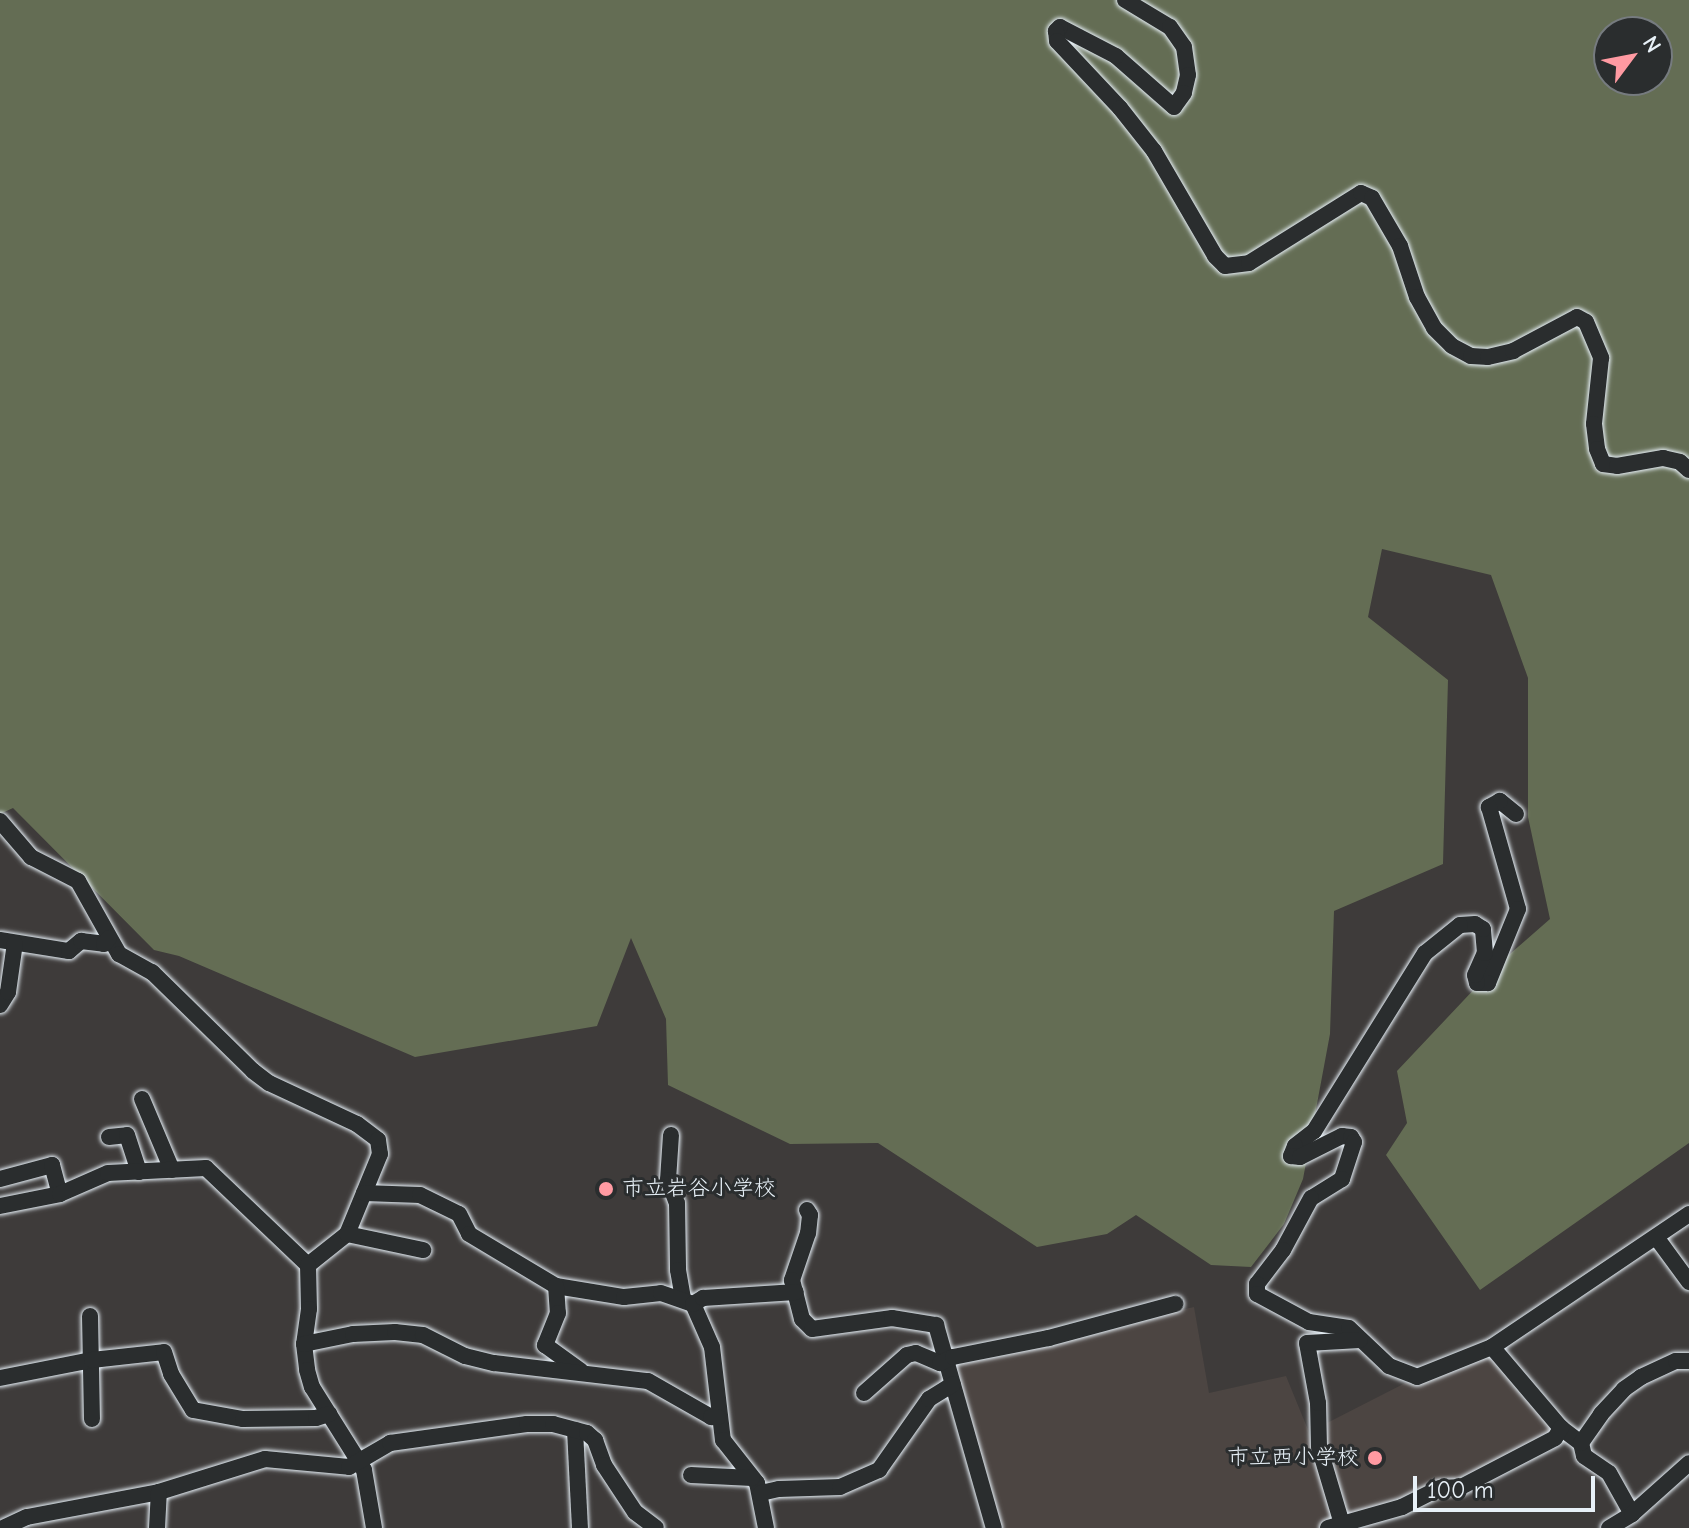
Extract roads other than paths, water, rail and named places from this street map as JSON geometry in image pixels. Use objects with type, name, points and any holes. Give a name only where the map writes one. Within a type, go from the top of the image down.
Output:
[{"type":"street","points":[[1125,0],[1170,27],[1184,47],[1188,75],[1184,93],[1174,107],[1142,77],[1104,49],[1060,27],[1056,31],[1057,41],[1120,108],[1154,151],[1215,256],[1225,266],[1249,263],[1361,193],[1372,198],[1400,246],[1417,297],[1434,328],[1452,346],[1471,356],[1488,357],[1513,351],[1577,317],[1586,322],[1601,358],[1594,424],[1597,449],[1603,464],[1617,466],[1663,458],[1680,462],[1689,470]]},
{"type":"street","points":[[1516,814],[1500,801],[1489,807],[1518,909],[1488,983],[1477,983],[1475,975],[1485,953],[1483,929],[1475,924],[1460,925],[1425,953],[1323,1118],[1314,1131],[1295,1146],[1291,1156],[1300,1157],[1342,1136],[1351,1137],[1354,1142],[1342,1179],[1311,1198],[1283,1250],[1257,1284],[1257,1294],[1309,1322],[1349,1328],[1389,1366],[1417,1377],[1492,1347],[1689,1214]]},
{"type":"street","points":[[0,821],[31,857],[78,881],[119,954],[152,972],[253,1071],[269,1083],[357,1124],[378,1140],[380,1154],[347,1234],[308,1265]]},
{"type":"street","points":[[0,1005],[8,992],[8,942],[69,951],[81,941],[104,944],[109,938]]},
{"type":"street","points":[[142,1099],[172,1170]]},
{"type":"street","points":[[109,1137],[127,1135],[139,1172]]},
{"type":"street","points":[[671,1135],[668,1180],[677,1203],[678,1270],[688,1301],[712,1347],[723,1440],[756,1485],[766,1528]]},
{"type":"street","points":[[0,1179],[52,1165],[60,1194]]},
{"type":"street","points":[[0,1206],[60,1194],[108,1173],[206,1168],[308,1265],[309,1309],[304,1344],[312,1387],[360,1463],[374,1528]]},
{"type":"street","points":[[364,1193],[420,1195],[459,1214],[469,1234],[556,1286],[624,1297],[661,1293],[688,1301],[796,1292]]},
{"type":"street","points":[[807,1210],[810,1215],[808,1233],[792,1280],[802,1319],[812,1329],[892,1318],[936,1325],[994,1528]]},
{"type":"street","points":[[347,1234],[423,1250]]},
{"type":"street","points":[[1656,1237],[1689,1282]]},
{"type":"street","points":[[556,1286],[558,1313],[545,1345],[581,1371]]},
{"type":"street","points":[[558,1313],[593,1292]]},
{"type":"street","points":[[864,1393],[907,1355],[916,1353],[940,1363],[953,1357],[1049,1338],[1175,1304]]},
{"type":"street","points":[[90,1316],[92,1419]]},
{"type":"street","points":[[1309,1322],[1307,1343],[1318,1403],[1319,1447],[1335,1526],[1402,1507],[1440,1488],[1461,1487],[1555,1438],[1561,1428]]},
{"type":"street","points":[[304,1344],[353,1334],[395,1332],[423,1335],[465,1356],[494,1363],[648,1381],[711,1417],[718,1417]]},
{"type":"street","points":[[1307,1343],[1360,1340]]},
{"type":"street","points":[[1492,1347],[1561,1428],[1581,1443],[1584,1456],[1609,1473],[1632,1514]]},
{"type":"street","points":[[0,1378],[92,1360],[164,1352],[171,1374],[193,1410],[243,1419],[316,1418],[329,1414]]},
{"type":"street","points":[[1581,1443],[1601,1414],[1624,1389],[1641,1377],[1676,1361],[1689,1361]]},
{"type":"street","points":[[691,1475],[779,1489],[840,1487],[879,1470],[929,1399],[953,1384]]},
{"type":"street","points":[[3,1528],[27,1517],[159,1492],[265,1459],[349,1467],[390,1443],[527,1424],[553,1424],[595,1440],[615,1485],[635,1512],[656,1528]]},
{"type":"street","points":[[575,1430],[580,1528]]},
{"type":"street","points":[[1609,1528],[1632,1514],[1689,1463]]},
{"type":"street","points":[[157,1528],[159,1492]]},
{"type":"place","name":"市立岩谷小学校","points":[[606,1189]]},
{"type":"place","name":"市立西小学校","points":[[1375,1458]]}]
